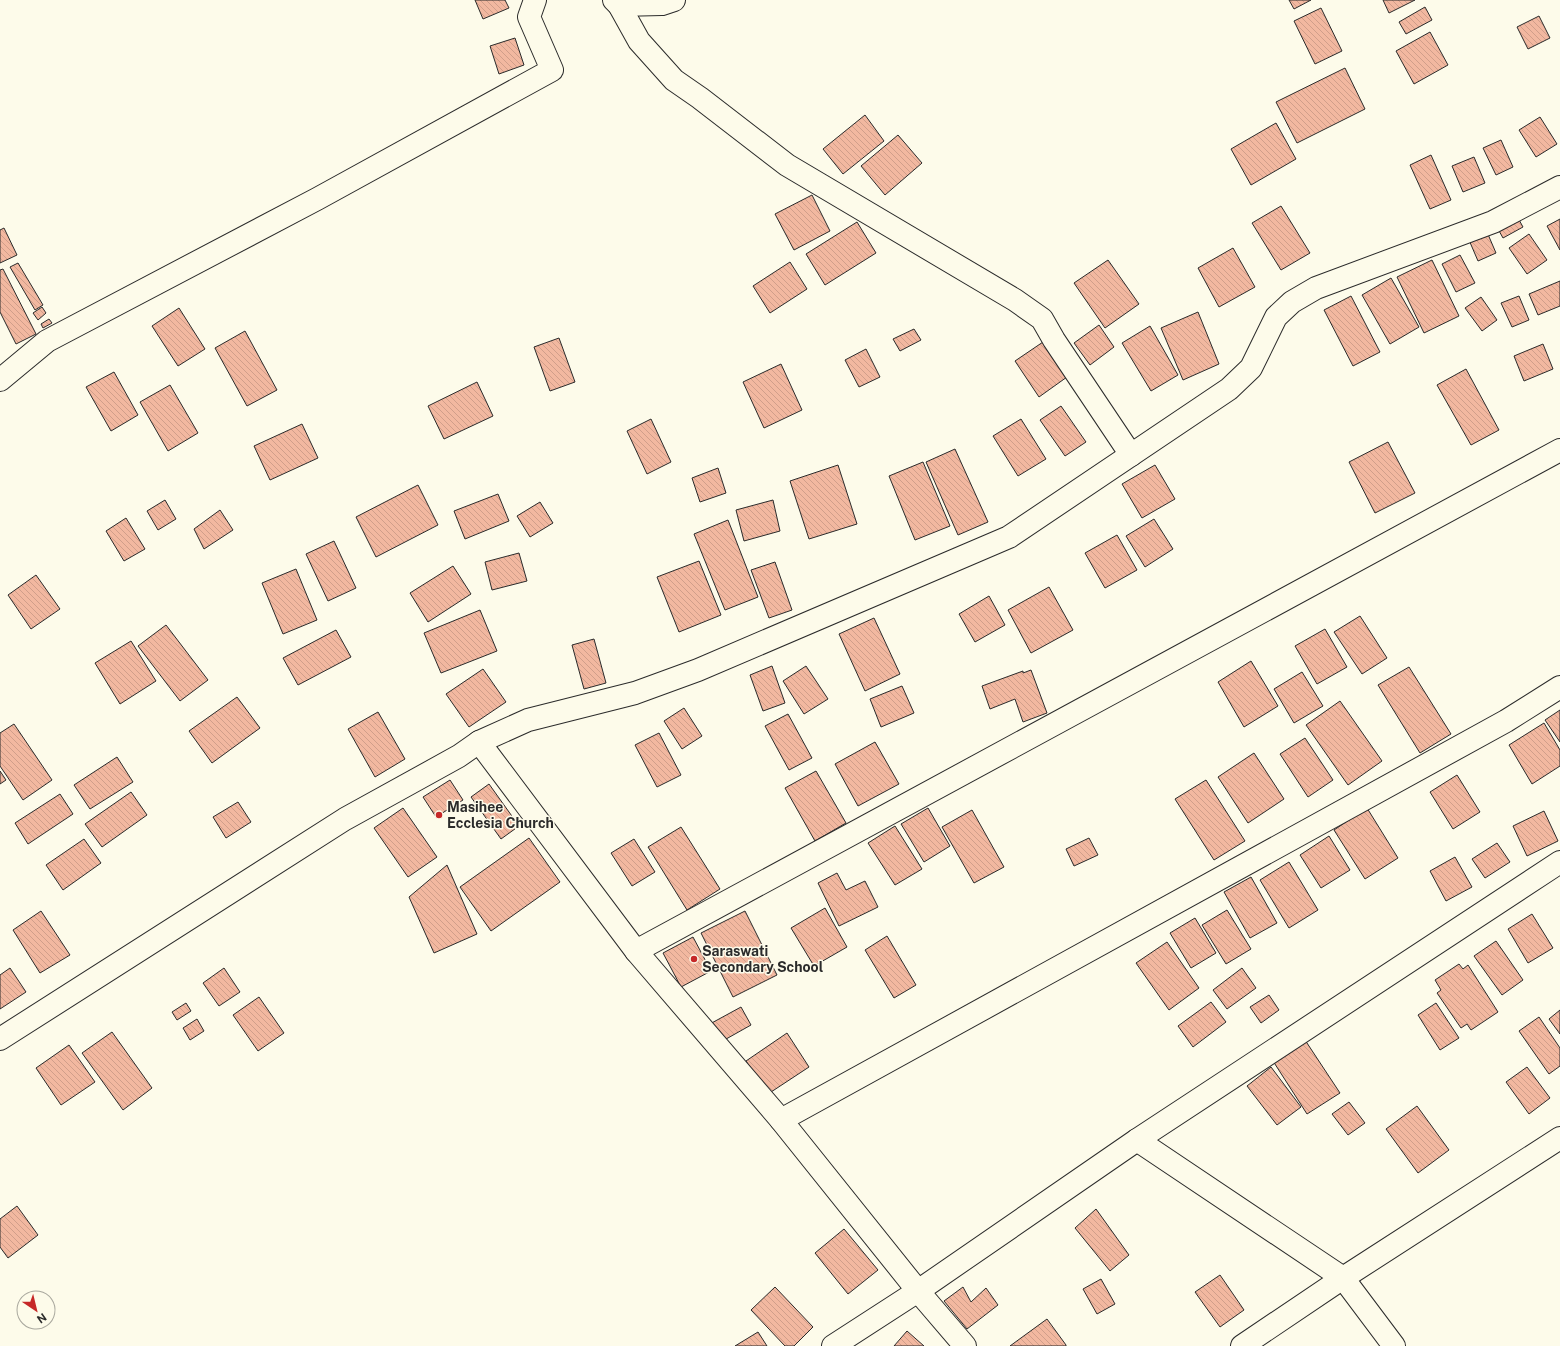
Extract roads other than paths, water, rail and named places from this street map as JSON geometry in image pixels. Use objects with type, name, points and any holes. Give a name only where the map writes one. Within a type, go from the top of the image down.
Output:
[{"type":"street","points":[[0,380],[47,341],[317,199],[552,70],[530,17],[535,0]]},
{"type":"street","points":[[616,2],[662,4],[674,0]]},
{"type":"street","points":[[616,2],[639,41],[674,80],[700,98],[787,165],[1015,300],[1042,319],[1054,340],[1131,455]]},
{"type":"street","points":[[0,1039],[345,819],[459,756],[479,742],[528,720],[635,694],[698,670],[1009,537],[1230,389],[1251,368],[1276,317],[1292,302],[1316,288],[1493,222],[1560,187]]},
{"type":"street","points":[[636,951],[1560,450]]},
{"type":"street","points":[[781,1120],[1506,721],[1560,688]]},
{"type":"street","points":[[479,742],[636,951],[781,1120],[918,1291],[965,1346]]},
{"type":"street","points":[[833,1346],[918,1291],[1137,1140],[1560,862]]},
{"type":"street","points":[[1242,1346],[1343,1278],[1560,1138]]},
{"type":"street","points":[[1137,1140],[1343,1278],[1394,1346]]},
{"type":"place","name":"Masihee Ecclesia Church","points":[[439,815]]},
{"type":"place","name":"Saraswati Secondary School","points":[[694,959]]}]
